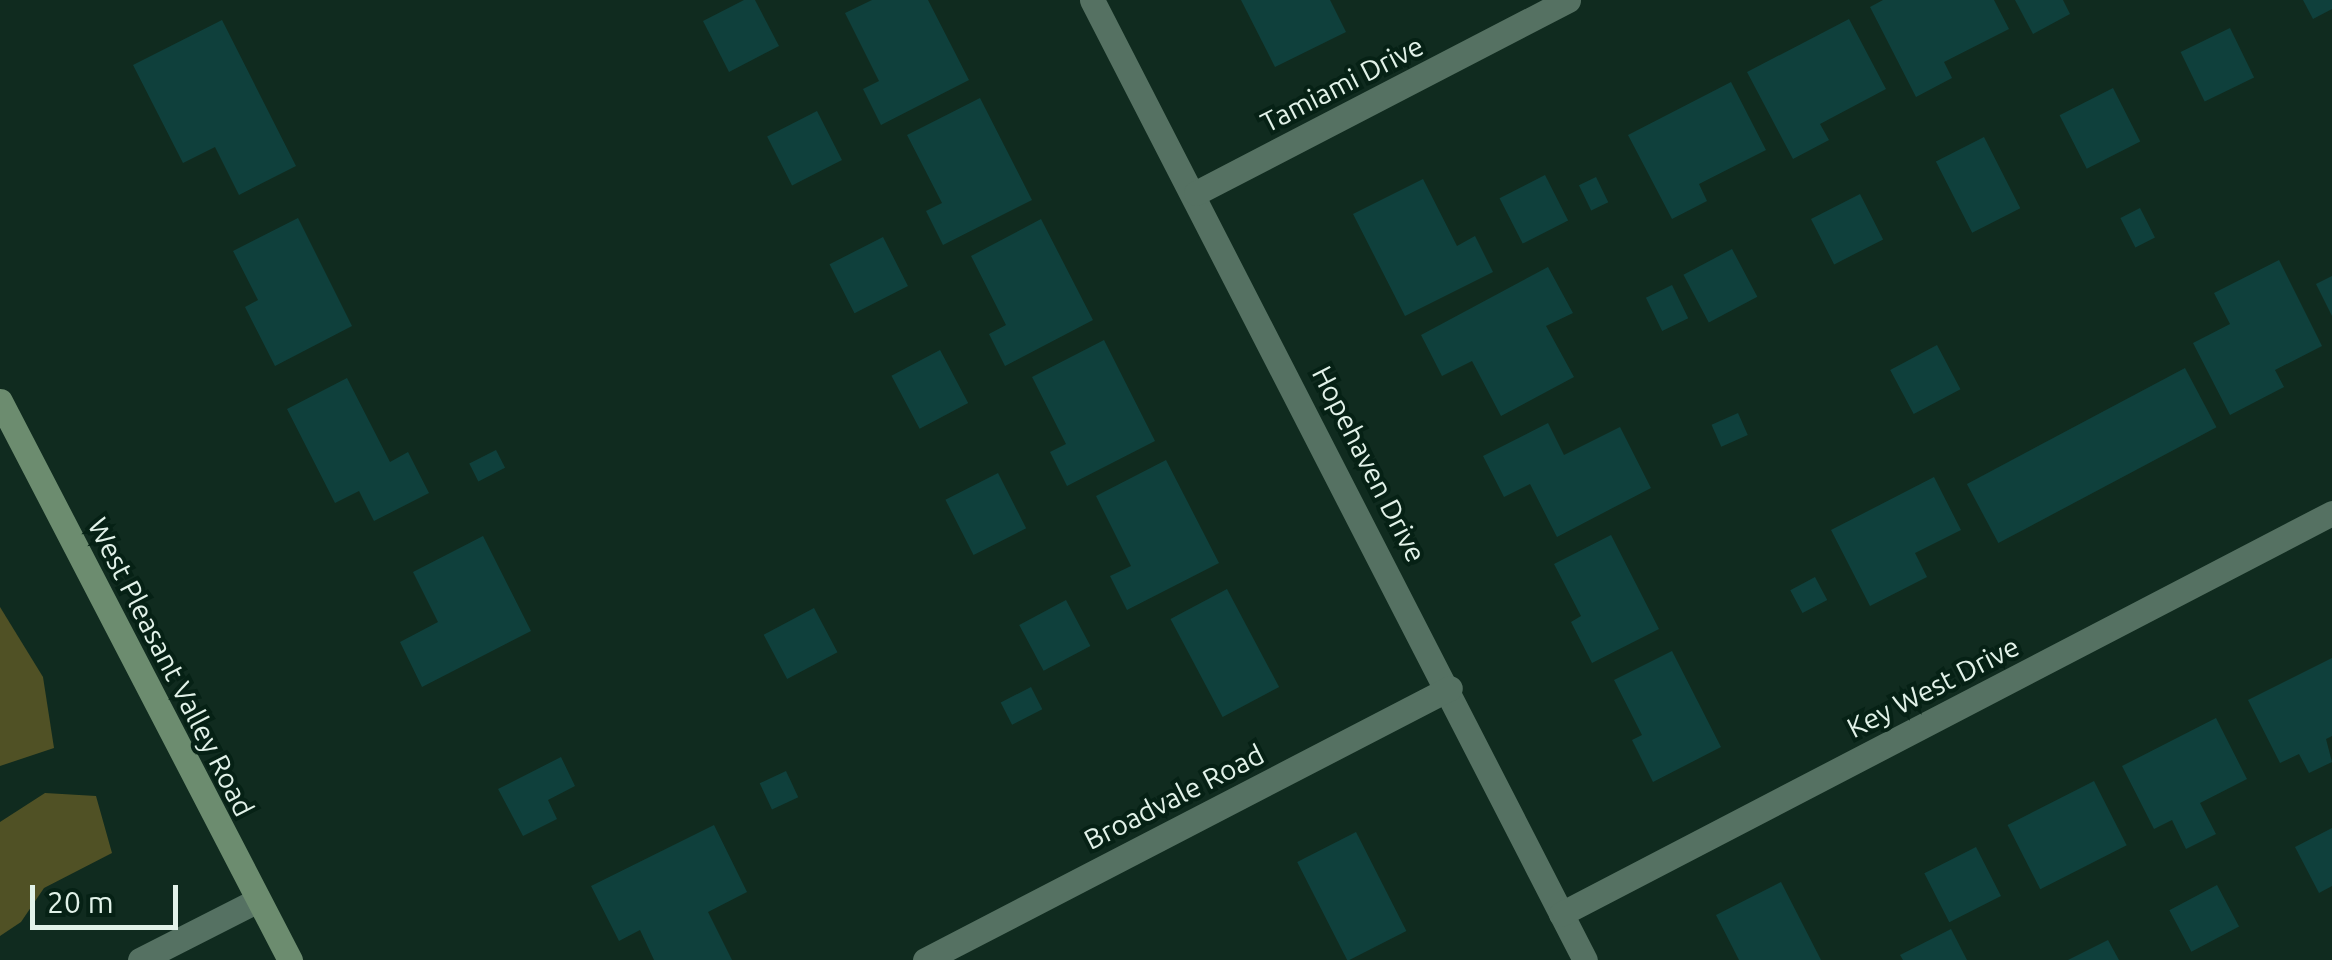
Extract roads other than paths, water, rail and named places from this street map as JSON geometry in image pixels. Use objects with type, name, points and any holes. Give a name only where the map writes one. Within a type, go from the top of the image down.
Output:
[{"type":"main road","name":"West Pleasant Valley Road","points":[[0,401],[290,960]]},
{"type":"street","name":"Hopehaven Drive","points":[[1092,0],[1196,193],[1585,960]]},
{"type":"street","name":"Tamiami Drive","points":[[1196,193],[1568,0]]},
{"type":"street","name":"Key West Drive","points":[[1561,914],[2332,513]]},
{"type":"street","name":"Broadvale Road","points":[[925,960],[1450,688]]},
{"type":"street","points":[[140,960],[258,900]]}]
